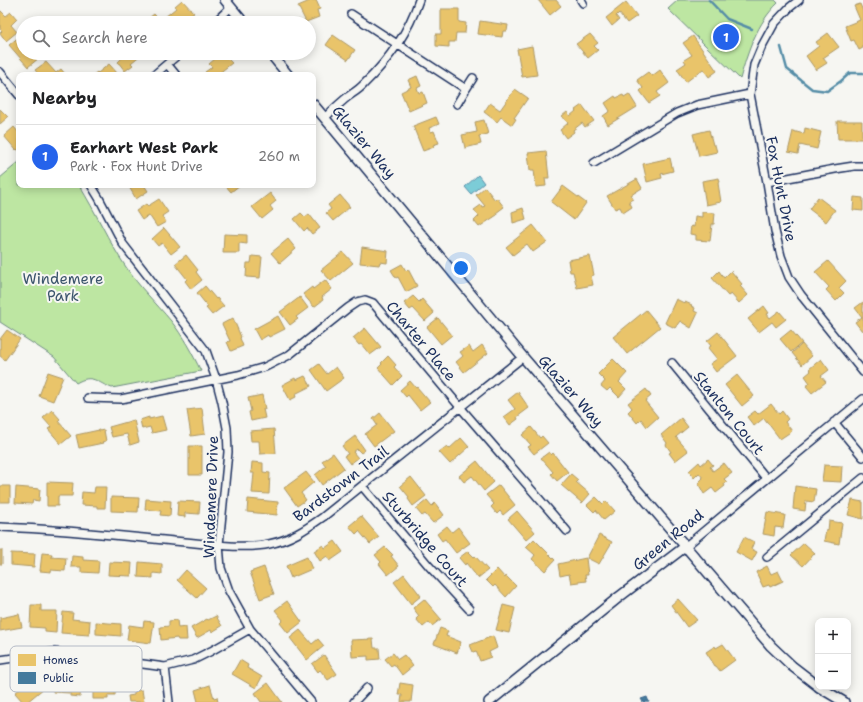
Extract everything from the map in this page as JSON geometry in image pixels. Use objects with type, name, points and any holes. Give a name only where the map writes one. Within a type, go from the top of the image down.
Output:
[{"type":"street","points":[[225,0],[238,16]]},
{"type":"street","points":[[324,118],[364,85],[384,64],[399,45],[416,10],[419,0]]},
{"type":"street","name":"Fox Hunt Drive","points":[[799,0],[774,24],[762,46],[754,65],[750,94],[768,182],[775,231],[781,256],[789,277],[801,295],[863,372]]},
{"type":"street","points":[[222,16],[231,8]]},
{"type":"street","points":[[351,14],[466,89]]},
{"type":"street","points":[[158,72],[172,60]]},
{"type":"street","points":[[276,60],[286,72]]},
{"type":"street","points":[[168,64],[174,72]]},
{"type":"street","points":[[0,72],[16,91]]},
{"type":"street","points":[[457,104],[473,78]]},
{"type":"street","points":[[594,164],[676,113],[697,105],[750,94]]},
{"type":"street","name":"Glazier Way","points":[[316,108],[523,357],[771,646],[815,685]]},
{"type":"street","points":[[768,182],[835,169],[863,166]]},
{"type":"street","name":"Windemere Drive","points":[[93,188],[123,244],[206,351],[216,379],[227,428],[228,452],[219,545],[222,568],[229,591],[250,629],[311,702]]},
{"type":"street","name":"Charter Place","points":[[216,379],[238,375],[265,367],[289,355],[348,308],[357,302],[365,300],[373,304],[378,309],[567,531]]},
{"type":"street","name":"Bardstown Trail","points":[[0,527],[44,529],[219,545],[250,546],[268,544],[288,539],[323,517],[523,357]]},
{"type":"street","name":"Stanton Court","points":[[672,363],[766,478]]},
{"type":"street","points":[[88,398],[121,399],[216,379]]},
{"type":"street","name":"Green Road","points":[[489,702],[624,593],[686,546],[863,399]]},
{"type":"street","points":[[834,422],[863,457]]},
{"type":"street","points":[[766,557],[863,478]]},
{"type":"street","name":"Sturbridge Court","points":[[362,486],[429,566],[469,609]]},
{"type":"street","points":[[142,664],[165,667],[193,660],[250,629]]},
{"type":"street","points":[[0,660],[10,659]]},
{"type":"street","points":[[165,667],[169,702]]},
{"type":"street","points":[[354,702],[367,688]]},
{"type":"street","name":"Glazier Way","points":[[823,690],[844,702]]},
{"type":"green space","points":[[678,0],[775,0],[778,3],[764,19],[754,38],[740,79],[668,9]]},
{"type":"green space","name":"Windemere Park","points":[[16,165],[16,188],[81,188],[131,274],[175,327],[201,371],[112,388],[91,379],[82,380],[76,383],[54,357],[0,322],[0,178]]},
{"type":"water","points":[[478,175],[484,183],[471,194],[465,187]]},
{"type":"building: Homes","points":[[182,0],[194,13],[190,16],[166,16],[176,8],[175,6]]},
{"type":"building: Homes","points":[[312,0],[316,0],[320,9],[317,10],[319,17],[316,18],[316,16],[303,16],[298,6]]},
{"type":"building: Homes","points":[[538,0],[556,0],[561,6],[550,15]]},
{"type":"building: Homes","points":[[626,2],[637,16],[627,23],[619,13],[616,16],[619,20],[612,26],[606,18]]},
{"type":"building: Homes","points":[[860,4],[863,11],[863,48],[859,50],[854,40],[851,41],[845,26],[860,20],[854,6]]},
{"type":"building: Homes","points":[[441,9],[459,9],[459,22],[466,23],[465,33],[456,33],[455,42],[449,42],[449,47],[436,46],[436,34],[441,34]]},
{"type":"building: Homes","points":[[0,11],[6,16],[11,12],[16,18],[16,20],[11,25],[16,33],[6,41],[0,33],[2,31],[0,29]]},
{"type":"building: Homes","points":[[480,21],[508,25],[507,31],[503,31],[502,37],[478,34]]},
{"type":"building: Homes","points":[[828,33],[839,47],[823,58],[827,63],[816,70],[806,56],[819,46],[816,42]]},
{"type":"building: Homes","points":[[590,34],[598,43],[594,46],[598,50],[588,58],[576,44]]},
{"type":"building: Homes","points":[[333,35],[355,50],[348,60],[326,45]]},
{"type":"building: Homes","points":[[693,36],[717,71],[709,77],[703,69],[686,82],[677,69],[686,63],[684,60],[692,55],[683,43]]},
{"type":"building: Homes","points":[[16,39],[16,53],[9,45]]},
{"type":"building: Homes","points":[[532,46],[537,75],[522,77],[517,49]]},
{"type":"building: Homes","points":[[22,60],[37,60],[28,67]]},
{"type":"building: Homes","points":[[120,60],[135,60],[131,63],[133,65],[125,71],[118,62]]},
{"type":"building: Homes","points":[[214,60],[229,60],[232,63],[221,72],[205,72],[212,67],[209,64]]},
{"type":"building: Homes","points":[[46,62],[55,72],[37,72],[35,70]]},
{"type":"building: Homes","points":[[109,64],[116,72],[99,72]]},
{"type":"building: Homes","points":[[660,70],[669,83],[657,92],[660,96],[649,103],[640,91],[643,88],[637,80],[648,72],[652,76]]},
{"type":"building: Homes","points":[[417,76],[421,86],[417,88],[419,93],[423,92],[427,103],[409,111],[401,92],[411,87],[408,80]]},
{"type":"building: Homes","points":[[515,89],[528,98],[514,118],[516,119],[512,125],[501,117],[497,122],[484,112],[490,103],[500,110]]},
{"type":"building: Homes","points":[[629,94],[637,107],[608,125],[603,116],[610,111],[605,103],[615,96],[616,98],[623,95],[624,97]]},
{"type":"building: Homes","points":[[582,105],[594,121],[585,127],[582,123],[566,138],[560,130],[568,123],[562,116],[567,112],[570,116]]},
{"type":"building: Homes","points":[[0,109],[8,117],[0,124]]},
{"type":"building: Homes","points":[[436,117],[439,124],[429,128],[431,132],[434,131],[439,143],[433,145],[434,147],[423,151],[413,126]]},
{"type":"building: Homes","points":[[484,120],[488,134],[479,136],[481,144],[465,148],[462,135],[477,132],[475,122]]},
{"type":"building: Homes","points":[[837,121],[862,121],[862,139],[838,139]]},
{"type":"building: Homes","points":[[14,127],[16,129],[16,150],[4,136]]},
{"type":"building: Homes","points":[[805,128],[821,132],[817,149],[800,145],[798,154],[788,152],[793,131],[804,134]]},
{"type":"building: Homes","points":[[709,130],[713,145],[715,145],[717,152],[699,156],[693,134]]},
{"type":"building: Homes","points":[[546,151],[549,178],[545,178],[546,186],[536,187],[534,170],[530,170],[528,153]]},
{"type":"building: Homes","points":[[670,158],[673,171],[661,174],[662,178],[647,182],[643,164]]},
{"type":"building: Homes","points":[[719,178],[720,182],[718,183],[721,202],[706,205],[702,181]]},
{"type":"building: Homes","points":[[637,179],[642,188],[631,195],[633,199],[629,201],[632,207],[623,213],[620,207],[615,209],[607,196]]},
{"type":"building: Homes","points":[[563,186],[586,203],[574,220],[551,202]]},
{"type":"building: Homes","points":[[485,187],[495,200],[497,198],[504,207],[496,213],[497,215],[479,227],[474,221],[479,216],[474,210],[481,205],[482,207],[485,206],[476,195]]},
{"type":"building: Homes","points":[[130,188],[146,188],[148,191],[136,199]]},
{"type":"building: Homes","points":[[228,188],[236,188],[231,192]]},
{"type":"building: Homes","points":[[270,193],[276,201],[270,206],[273,210],[262,219],[252,207]]},
{"type":"building: Homes","points":[[340,195],[350,207],[333,221],[326,213],[331,209],[328,205]]},
{"type":"building: Homes","points":[[818,197],[835,210],[826,222],[809,209]]},
{"type":"building: Homes","points":[[854,197],[863,198],[863,211],[853,210]]},
{"type":"building: Homes","points":[[159,199],[168,212],[162,216],[166,222],[157,227],[149,215],[142,220],[136,211],[146,204],[148,206]]},
{"type":"building: Homes","points":[[523,208],[526,219],[513,223],[512,212]]},
{"type":"building: Homes","points":[[702,212],[715,213],[710,241],[696,240],[696,235],[690,234],[691,226],[694,227],[695,216],[702,217]]},
{"type":"building: Homes","points":[[301,213],[305,217],[309,214],[320,228],[312,234],[307,228],[304,231],[294,219]]},
{"type":"building: Homes","points":[[533,225],[547,242],[533,252],[527,244],[513,255],[506,247]]},
{"type":"building: Homes","points":[[164,228],[180,247],[171,254],[162,243],[158,246],[152,239]]},
{"type":"building: Homes","points":[[224,234],[247,235],[247,244],[239,243],[239,253],[223,253]]},
{"type":"building: Homes","points":[[288,239],[296,249],[280,263],[271,253]]},
{"type":"building: Homes","points":[[362,247],[388,251],[387,263],[380,262],[379,265],[360,263]]},
{"type":"building: Homes","points":[[343,252],[353,263],[331,281],[321,270]]},
{"type":"building: Homes","points":[[186,255],[198,270],[196,272],[202,280],[191,289],[185,281],[187,279],[175,264]]},
{"type":"building: Homes","points":[[252,256],[262,257],[260,278],[246,277],[247,263],[251,263]]},
{"type":"building: Homes","points":[[590,256],[594,275],[591,276],[593,285],[577,288],[573,272],[570,272],[568,260]]},
{"type":"building: Homes","points":[[828,261],[846,281],[839,288],[844,293],[836,301],[826,290],[829,287],[815,272]]},
{"type":"building: Homes","points":[[402,264],[406,271],[408,269],[417,286],[406,292],[398,277],[396,278],[391,270]]},
{"type":"building: Homes","points":[[719,271],[724,278],[731,271],[742,284],[740,286],[748,295],[739,303],[731,294],[728,296],[712,278]]},
{"type":"building: Homes","points":[[325,280],[332,289],[322,297],[323,300],[314,307],[303,294]]},
{"type":"building: Homes","points":[[205,286],[224,306],[212,315],[206,308],[208,307],[197,293]]},
{"type":"building: Homes","points":[[413,296],[419,302],[422,299],[434,313],[425,321],[413,308],[410,310],[404,303]]},
{"type":"building: Homes","points":[[300,297],[308,308],[296,317],[298,319],[290,325],[280,312]]},
{"type":"building: Homes","points":[[676,299],[692,305],[691,306],[695,308],[694,311],[698,313],[691,328],[680,321],[675,328],[665,323]]},
{"type":"building: Homes","points":[[863,302],[862,331],[855,322],[862,317],[855,308]]},
{"type":"building: Homes","points":[[764,306],[769,313],[767,314],[770,318],[779,311],[786,319],[776,327],[772,322],[759,332],[748,319]]},
{"type":"building: Homes","points":[[646,310],[660,327],[627,354],[613,337]]},
{"type":"building: Homes","points":[[278,316],[285,329],[269,337],[268,335],[260,340],[254,329]]},
{"type":"building: Homes","points":[[233,318],[243,346],[231,351],[227,342],[230,341],[222,324]]},
{"type":"building: Homes","points":[[438,318],[452,335],[441,344],[427,327]]},
{"type":"building: Homes","points":[[365,328],[381,347],[370,355],[361,344],[359,345],[353,338]]},
{"type":"building: Homes","points":[[7,330],[20,339],[5,360],[0,356],[0,339]]},
{"type":"building: Homes","points":[[791,330],[802,343],[791,352],[780,339]]},
{"type":"building: Homes","points":[[718,332],[737,356],[716,372],[710,364],[717,359],[708,348],[711,346],[707,341]]},
{"type":"building: Homes","points":[[802,344],[812,356],[802,365],[792,353]]},
{"type":"building: Homes","points":[[482,345],[488,353],[464,372],[456,362],[463,356],[460,352],[469,346],[473,352]]},
{"type":"building: Homes","points":[[388,356],[396,365],[394,367],[402,376],[393,385],[378,368]]},
{"type":"building: Homes","points":[[613,359],[627,373],[619,382],[626,389],[619,397],[610,388],[607,391],[601,386],[605,381],[598,374]]},
{"type":"building: Homes","points":[[821,359],[829,370],[821,376],[826,382],[812,393],[806,386],[810,383],[805,376],[811,371],[809,369]]},
{"type":"building: Homes","points":[[319,364],[327,374],[336,367],[344,378],[326,391],[311,370]]},
{"type":"building: Homes","points":[[48,372],[63,377],[53,401],[39,396]]},
{"type":"building: Homes","points":[[737,375],[754,396],[742,406],[725,385]]},
{"type":"building: Homes","points":[[305,376],[311,386],[295,394],[296,397],[290,400],[282,385],[295,378],[296,380]]},
{"type":"building: Homes","points":[[410,381],[430,402],[420,410],[408,395],[406,397],[400,390]]},
{"type":"building: Homes","points":[[646,389],[651,396],[645,401],[658,417],[647,427],[641,419],[637,423],[628,412],[632,408],[628,403]]},
{"type":"building: Homes","points":[[518,392],[529,408],[517,417],[518,419],[510,425],[504,417],[515,409],[508,400]]},
{"type":"building: Homes","points":[[262,395],[265,418],[251,421],[249,412],[251,411],[248,398]]},
{"type":"building: Homes","points":[[771,404],[779,414],[782,411],[788,419],[785,422],[792,431],[780,439],[764,418],[754,426],[747,417],[755,411],[758,414]]},
{"type":"building: Homes","points":[[202,408],[205,434],[191,436],[187,410]]},
{"type":"building: Homes","points":[[52,410],[60,419],[58,421],[71,436],[61,444],[48,429],[51,427],[43,418]]},
{"type":"building: Homes","points":[[380,413],[394,431],[374,446],[365,434],[377,425],[373,419]]},
{"type":"building: Homes","points":[[162,416],[166,430],[152,433],[150,427],[142,429],[140,420],[149,417],[149,419]]},
{"type":"building: Homes","points":[[681,418],[688,427],[676,437],[688,451],[675,461],[669,453],[671,452],[666,445],[667,443],[661,435]]},
{"type":"building: Homes","points":[[134,420],[139,442],[130,445],[127,434],[112,437],[109,427]]},
{"type":"building: Homes","points":[[531,427],[540,438],[542,436],[548,443],[534,454],[528,447],[531,445],[522,435]]},
{"type":"building: Homes","points":[[274,429],[276,453],[260,454],[259,441],[251,441],[250,431]]},
{"type":"building: Homes","points":[[104,430],[106,441],[79,448],[76,435]]},
{"type":"building: Homes","points":[[355,436],[365,450],[361,453],[357,449],[353,452],[358,458],[350,464],[344,456],[348,454],[342,446]]},
{"type":"building: Homes","points":[[461,438],[469,447],[450,464],[439,452],[447,446],[449,449]]},
{"type":"building: Homes","points":[[189,446],[202,446],[202,475],[189,475]]},
{"type":"building: Homes","points":[[549,452],[551,455],[553,453],[568,472],[557,481],[551,474],[553,472],[541,458]]},
{"type":"building: Homes","points":[[333,453],[344,468],[322,485],[315,475],[326,466],[322,461]]},
{"type":"building: Homes","points":[[708,459],[713,465],[710,467],[713,471],[724,463],[732,473],[724,479],[727,482],[724,484],[725,486],[716,493],[712,488],[704,494],[698,483],[703,478],[699,473],[694,478],[689,471],[699,462],[701,465]]},
{"type":"building: Homes","points":[[477,461],[494,482],[484,491],[472,476],[464,482],[459,476]]},
{"type":"building: Homes","points":[[252,462],[263,463],[263,472],[270,473],[269,494],[252,493],[254,473],[251,473]]},
{"type":"building: Homes","points":[[824,465],[842,466],[841,482],[822,481]]},
{"type":"building: Homes","points":[[306,472],[314,482],[301,493],[306,500],[297,506],[284,488]]},
{"type":"building: Homes","points":[[571,474],[578,480],[576,482],[590,494],[582,503],[561,485]]},
{"type":"building: Homes","points":[[411,477],[426,496],[413,506],[408,499],[409,497],[400,486]]},
{"type":"building: Homes","points":[[47,482],[73,483],[72,496],[58,496],[58,506],[47,506]]},
{"type":"building: Homes","points":[[499,485],[515,505],[503,515],[500,511],[497,514],[491,507],[494,504],[486,495]]},
{"type":"building: Homes","points":[[0,486],[10,486],[10,502],[0,502]]},
{"type":"building: Homes","points":[[795,486],[816,489],[814,502],[806,501],[805,511],[793,509]]},
{"type":"building: Homes","points":[[16,487],[40,489],[39,501],[33,500],[32,504],[15,503]]},
{"type":"building: Homes","points":[[95,487],[106,487],[105,508],[81,505],[82,492],[94,493]]},
{"type":"building: Homes","points":[[111,497],[139,498],[138,512],[111,511]]},
{"type":"building: Homes","points":[[596,497],[603,504],[606,501],[615,511],[604,520],[596,510],[594,512],[587,505]]},
{"type":"building: Homes","points":[[146,499],[171,501],[170,516],[160,515],[161,511],[145,509]]},
{"type":"building: Homes","points":[[248,499],[278,502],[277,515],[247,512]]},
{"type":"building: Homes","points":[[427,500],[432,506],[435,503],[444,515],[433,523],[425,514],[422,516],[416,509]]},
{"type":"building: Homes","points":[[852,500],[863,502],[863,519],[848,515]]},
{"type":"building: Homes","points":[[178,501],[200,502],[199,514],[185,513],[185,517],[177,516]]},
{"type":"building: Homes","points":[[517,511],[535,532],[526,540],[508,519]]},
{"type":"building: Homes","points":[[767,512],[785,515],[783,528],[775,527],[774,536],[763,534]]},
{"type":"building: Homes","points":[[361,516],[379,537],[370,544],[359,531],[356,534],[349,526]]},
{"type":"building: Homes","points":[[829,521],[842,523],[839,544],[824,541],[826,529],[828,530]]},
{"type":"building: Homes","points":[[447,526],[452,532],[458,527],[470,543],[456,553],[445,539],[442,541],[437,534]]},
{"type":"building: Homes","points":[[599,535],[612,542],[599,564],[587,558]]},
{"type":"building: Homes","points":[[744,537],[754,542],[751,549],[757,552],[752,561],[736,552]]},
{"type":"building: Homes","points":[[534,539],[555,560],[545,571],[532,559],[535,555],[526,547]]},
{"type":"building: Homes","points":[[335,541],[343,552],[330,561],[327,556],[320,561],[314,551],[323,545],[325,548]]},
{"type":"building: Homes","points":[[804,543],[815,553],[803,566],[791,555]]},
{"type":"building: Homes","points":[[385,547],[393,555],[391,556],[399,566],[388,575],[379,564],[381,562],[375,555]]},
{"type":"building: Homes","points":[[0,550],[2,550],[2,564],[0,564]]},
{"type":"building: Homes","points":[[468,551],[488,570],[478,578],[466,563],[465,565],[459,558]]},
{"type":"building: Homes","points":[[11,553],[35,554],[34,567],[11,565]]},
{"type":"building: Homes","points":[[42,553],[52,554],[51,557],[66,558],[65,571],[40,571]]},
{"type":"building: Homes","points":[[72,556],[83,557],[83,560],[99,561],[98,573],[81,572],[81,567],[71,567]]},
{"type":"building: Homes","points":[[307,557],[312,569],[291,578],[286,566]]},
{"type":"building: Homes","points":[[586,558],[588,575],[585,575],[586,581],[571,583],[569,574],[560,576],[558,564]]},
{"type":"building: Homes","points":[[109,562],[132,563],[131,576],[108,575]]},
{"type":"building: Homes","points":[[139,562],[162,564],[162,574],[153,573],[153,578],[138,577]]},
{"type":"building: Homes","points":[[767,566],[771,574],[778,571],[783,581],[770,587],[769,585],[763,587],[756,572]]},
{"type":"building: Homes","points":[[264,567],[274,594],[260,599],[250,572]]},
{"type":"building: Homes","points":[[497,569],[505,578],[506,576],[516,586],[506,597],[495,585],[493,587],[486,580]]},
{"type":"building: Homes","points":[[186,570],[206,588],[197,598],[177,580]]},
{"type":"building: Homes","points":[[404,574],[421,596],[411,604],[394,582]]},
{"type":"building: Homes","points":[[424,599],[441,619],[432,626],[429,622],[423,627],[416,619],[419,616],[413,608]]},
{"type":"building: Homes","points":[[678,599],[697,620],[687,627],[671,605]]},
{"type":"building: Homes","points":[[287,601],[302,622],[288,633],[280,623],[283,620],[275,610]]},
{"type":"building: Homes","points":[[31,605],[41,605],[41,611],[57,611],[56,633],[45,632],[45,628],[30,627]]},
{"type":"building: Homes","points":[[503,605],[515,608],[509,633],[496,630]]},
{"type":"building: Homes","points":[[63,612],[73,613],[72,619],[90,621],[89,635],[61,633]]},
{"type":"building: Homes","points":[[19,614],[22,627],[0,631],[0,618]]},
{"type":"building: Homes","points":[[216,616],[222,626],[197,638],[191,628]]},
{"type":"building: Homes","points":[[177,620],[178,628],[186,627],[187,640],[178,640],[177,638],[161,640],[160,627],[169,626],[169,621]]},
{"type":"building: Homes","points":[[144,621],[154,622],[151,643],[127,640],[129,625],[143,627]]},
{"type":"building: Homes","points":[[96,622],[121,624],[121,636],[96,634]]},
{"type":"building: Homes","points":[[440,628],[448,631],[446,636],[461,642],[457,653],[434,644]]},
{"type":"building: Homes","points":[[300,630],[312,644],[318,639],[324,646],[307,660],[290,638]]},
{"type":"building: Homes","points":[[493,636],[497,648],[489,652],[491,657],[480,661],[476,651],[473,652],[470,645]]},
{"type":"building: Homes","points":[[373,639],[374,648],[379,648],[380,659],[368,660],[368,656],[352,657],[351,640]]},
{"type":"building: Homes","points":[[723,644],[735,660],[720,671],[706,652],[715,646],[716,648]]},
{"type":"building: Homes","points":[[393,653],[398,659],[404,655],[413,666],[402,675],[394,664],[391,666],[385,659]]},
{"type":"building: Homes","points":[[324,655],[337,674],[328,680],[320,670],[318,672],[312,664]]},
{"type":"building: Homes","points":[[240,660],[248,665],[247,668],[262,677],[256,688],[232,674]]},
{"type":"building: Homes","points":[[268,683],[282,702],[261,702],[255,693]]},
{"type":"building: Homes","points":[[400,683],[413,685],[411,702],[401,702],[402,695],[398,695]]},
{"type":"building: Homes","points":[[210,685],[214,698],[217,697],[218,702],[198,702],[195,690]]},
{"type":"building: Homes","points":[[142,690],[144,702],[129,702],[128,696],[134,695],[134,692],[142,692]]},
{"type":"building: Homes","points":[[39,692],[27,702],[23,702],[15,693]]},
{"type":"building: Homes","points":[[53,692],[80,692],[80,697],[70,696],[70,693]]},
{"type":"building: Homes","points":[[93,692],[115,692],[115,695],[108,695],[108,699],[93,699]]},
{"type":"building: Public","points":[[647,697],[649,702],[643,702],[641,699]]},
{"type":"waterway","points":[[709,0],[727,19],[752,29]]},
{"type":"waterway","points":[[781,47],[787,69],[812,89],[827,91],[850,73],[863,73]]},
{"type":"place","name":"Earhart West Park","points":[[726,37]]}]
